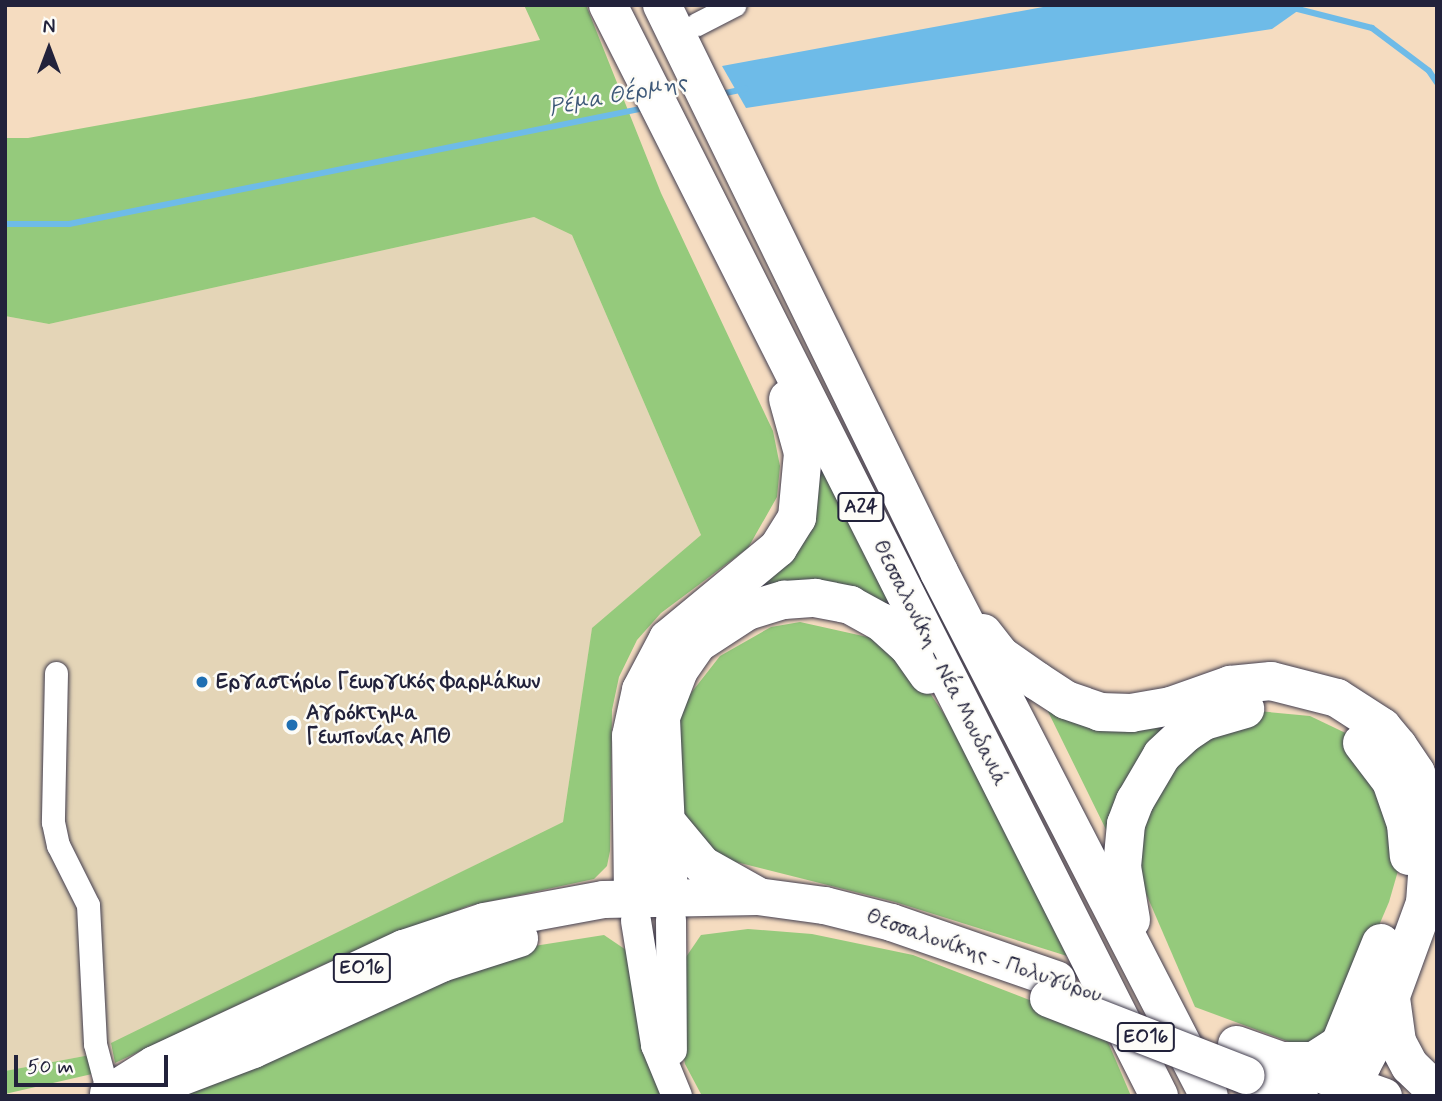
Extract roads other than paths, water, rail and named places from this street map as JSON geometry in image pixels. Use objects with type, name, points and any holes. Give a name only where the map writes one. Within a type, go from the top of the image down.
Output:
[{"type":"highway","name":"Θεσσαλονίκη - Νέα Μουδανιά","points":[[608,5],[1159,1096]]},
{"type":"highway","name":"Θεσσαλονίκη - Νέα Μουδανιά","points":[[662,5],[691,38],[727,136],[939,572],[1209,1096]]},
{"type":"highway","points":[[652,908],[631,736],[641,690],[668,639],[778,548],[797,518],[802,495],[800,436],[738,258]]},
{"type":"highway","points":[[939,572],[1000,655],[1066,700],[1100,712],[1158,709],[1230,685],[1271,681],[1337,698],[1382,727],[1416,772],[1426,796],[1432,846],[1425,903],[1362,1065],[1345,1089]]},
{"type":"highway","points":[[652,908],[664,818],[661,717],[679,670],[698,643],[720,624],[784,600],[815,598],[850,605],[881,622],[908,646],[985,755]]},
{"type":"highway","points":[[1146,972],[1124,895],[1123,846],[1135,801],[1162,755],[1204,721],[1228,711],[1263,708],[1314,713],[1342,726],[1379,762],[1401,808],[1409,843],[1403,888],[1340,1044],[1345,1089]]},
{"type":"highway","points":[[664,818],[702,865],[757,896]]},
{"type":"highway","points":[[1391,986],[1390,1014],[1397,1042],[1410,1066],[1437,1092]]},
{"type":"highway","points":[[1268,1074],[1314,1061],[1340,1044]]},
{"type":"main road","name":"Θεσσαλονίκης - Πολυγύρου","points":[[102,1094],[154,1064],[439,934],[524,911],[652,908],[757,896],[891,922],[1268,1074],[1383,1096]]},
{"type":"main road","name":"Θεσσαλονίκης - Πολυγύρου","points":[[652,908],[754,918],[836,930],[892,943],[1052,989]]},
{"type":"street","points":[[691,38],[734,5]]},
{"type":"street","points":[[56,673],[53,822],[58,845],[88,905],[95,1044],[102,1094]]},
{"type":"street","points":[[652,908],[656,1045],[677,1096]]},
{"type":"street","points":[[652,908],[671,1045],[678,1076],[689,1096]]},
{"type":"water","points":[[1054,5],[1306,5],[1272,29],[746,108],[722,66]]},
{"type":"waterway","name":"Ρέμα Θέρμης","points":[[1282,5],[1372,28],[1429,71],[1437,83]]},
{"type":"waterway","name":"Ρέμα Θέρμης","points":[[721,94],[745,89]]},
{"type":"waterway","name":"Ρέμα Θέρμης","points":[[5,224],[69,224],[645,108]]},
{"type":"place","name":"Εργαστήριο Γεωργικός Φαρμάκων","points":[[202,682]]},
{"type":"place","name":"Αγρόκτημα Γεωπονίας ΑΠΘ","points":[[292,725]]}]
